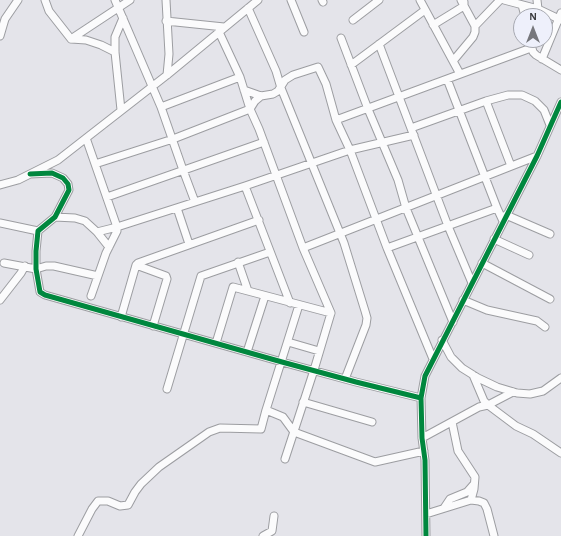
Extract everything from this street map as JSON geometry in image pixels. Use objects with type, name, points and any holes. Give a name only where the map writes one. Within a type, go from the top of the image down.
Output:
[{"type":"street","points":[[0,36],[5,19],[18,0]]},
{"type":"street","points":[[45,0],[49,11],[71,40]]},
{"type":"street","points":[[115,0],[161,107],[195,202]]},
{"type":"street","points":[[71,40],[130,0]]},
{"type":"street","points":[[166,0],[169,54],[167,75]]},
{"type":"street","points":[[0,185],[18,180],[58,160],[167,75],[258,0]]},
{"type":"street","points":[[291,0],[304,32]]},
{"type":"street","points":[[353,20],[379,0]]},
{"type":"street","points":[[420,0],[460,74]]},
{"type":"street","points":[[474,26],[500,0]]},
{"type":"street","points":[[504,0],[534,8]]},
{"type":"street","points":[[433,25],[463,2],[474,26],[475,32],[473,37],[453,60]]},
{"type":"street","points":[[248,8],[276,71],[281,88],[313,163],[349,255],[367,318],[366,325],[346,379]]},
{"type":"street","points":[[351,65],[425,10]]},
{"type":"street","points":[[542,59],[560,17]]},
{"type":"street","points":[[122,110],[115,52],[115,37],[124,18]]},
{"type":"street","points":[[166,21],[221,29]]},
{"type":"street","points":[[221,29],[240,77],[250,109],[277,175],[303,248],[331,313],[285,459]]},
{"type":"street","points":[[341,38],[368,109],[398,180],[406,208],[453,322]]},
{"type":"street","points":[[71,40],[86,40],[115,52]]},
{"type":"street","points":[[379,44],[448,226],[472,283]]},
{"type":"street","points":[[336,120],[460,74],[522,48]]},
{"type":"street","points":[[532,48],[533,52],[542,59],[561,70]]},
{"type":"street","points":[[95,164],[173,140],[250,109],[255,101],[262,96],[273,94],[281,88],[285,80],[292,75],[318,67],[326,84],[336,120],[350,150],[387,248],[433,359]]},
{"type":"street","points":[[161,107],[240,77]]},
{"type":"street","points":[[447,79],[497,208],[505,218],[550,234]]},
{"type":"street","points":[[244,90],[262,96]]},
{"type":"street","points":[[97,232],[245,186],[350,150],[382,142],[413,131],[459,110],[508,95],[522,95],[535,101],[544,110],[550,125]]},
{"type":"street","points":[[486,101],[511,166]]},
{"type":"street","points":[[426,536],[424,451],[420,398],[425,376],[537,156],[561,102]]},
{"type":"street","points":[[86,138],[117,227],[117,231],[109,247],[91,296]]},
{"type":"street","points":[[107,197],[264,142]]},
{"type":"street","points":[[303,248],[537,156]]},
{"type":"street","points":[[30,174],[52,173],[63,178],[68,184],[69,190],[55,216],[38,232],[36,269],[40,292],[44,295],[282,362],[420,398]]},
{"type":"street","points":[[245,186],[290,303]]},
{"type":"street","points":[[177,208],[189,244]]},
{"type":"street","points":[[387,248],[497,208]]},
{"type":"street","points":[[55,216],[75,218],[85,221],[97,232],[109,247]]},
{"type":"street","points":[[122,317],[138,262],[258,220]]},
{"type":"street","points":[[0,223],[38,232]]},
{"type":"street","points":[[494,239],[529,255]]},
{"type":"street","points":[[167,389],[201,276],[270,252]]},
{"type":"street","points":[[154,257],[155,272]]},
{"type":"street","points":[[238,262],[248,291]]},
{"type":"street","points":[[4,263],[36,269],[46,266],[54,266],[98,276]]},
{"type":"street","points":[[482,263],[550,299]]},
{"type":"street","points":[[136,265],[166,276],[167,279],[153,326]]},
{"type":"street","points":[[0,300],[25,266]]},
{"type":"street","points":[[216,343],[233,287],[331,313]]},
{"type":"street","points":[[247,352],[265,296]]},
{"type":"street","points":[[463,300],[487,310],[537,321],[545,327]]},
{"type":"street","points":[[78,536],[92,509],[98,501],[108,501],[120,506],[128,505],[134,492],[159,467],[209,432],[220,428],[261,429],[299,304]]},
{"type":"street","points":[[442,340],[451,357],[462,368],[497,387],[513,392],[530,394],[543,391],[561,378]]},
{"type":"street","points":[[288,342],[319,351]]},
{"type":"street","points":[[473,375],[484,401],[488,405],[516,426],[552,445],[561,453]]},
{"type":"street","points":[[422,438],[479,407],[488,405],[513,392]]},
{"type":"street","points":[[303,402],[372,422]]},
{"type":"street","points":[[266,410],[283,417],[294,432],[375,462],[424,451]]},
{"type":"street","points":[[452,422],[458,451],[475,477],[471,500]]},
{"type":"street","points":[[444,508],[450,499],[466,492],[474,484]]},
{"type":"street","points":[[426,514],[471,500],[479,501],[484,503],[490,516],[494,536]]},
{"type":"street","points":[[263,536],[272,532],[274,516]]},
{"type":"cycle path","points":[[426,536],[425,460],[422,438],[421,398],[425,376],[537,156],[561,102]]},
{"type":"cycle path","points":[[30,174],[52,173],[63,178],[68,184],[69,190],[55,217],[38,231],[36,269],[40,292],[45,295],[282,362],[421,398]]}]
